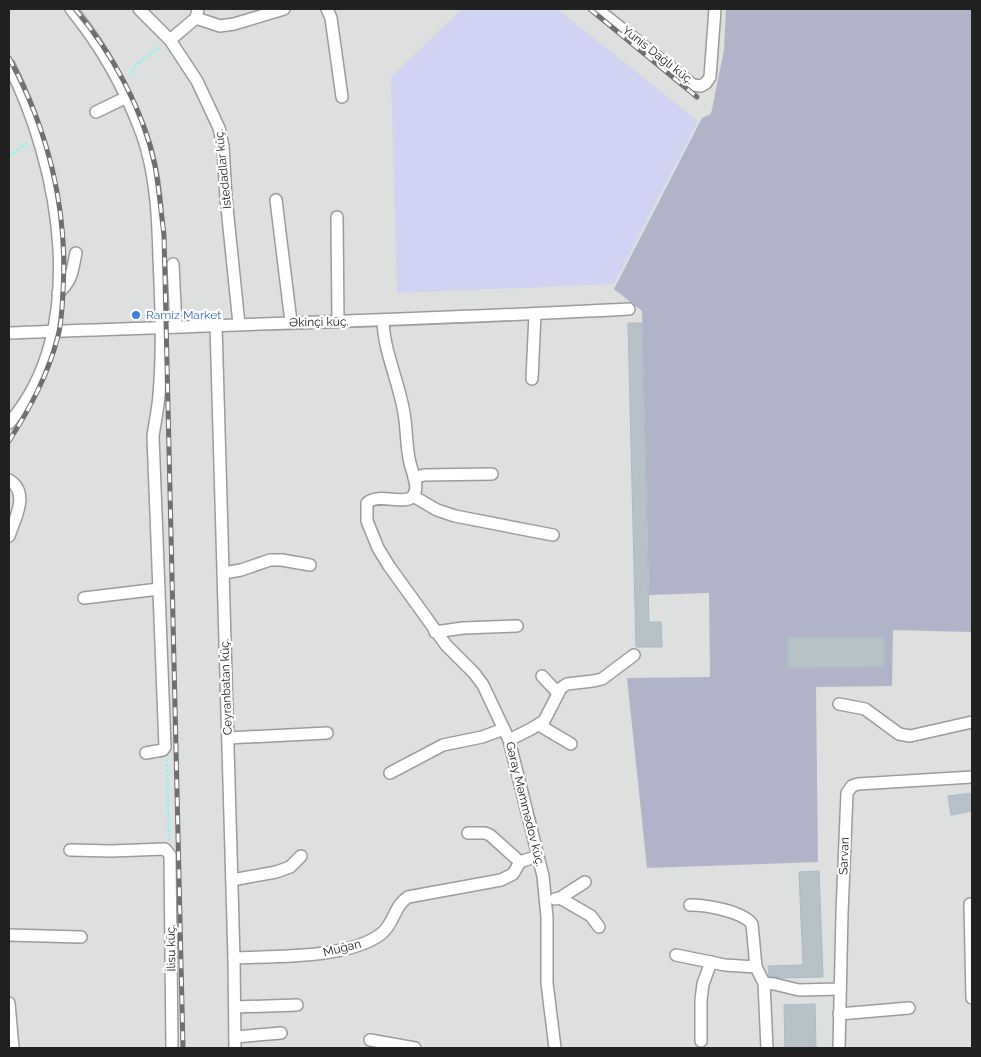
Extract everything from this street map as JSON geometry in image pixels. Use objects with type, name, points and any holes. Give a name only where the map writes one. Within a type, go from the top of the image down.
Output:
[{"type":"street","points":[[71,9],[91,34],[114,70],[127,97],[142,135],[154,186],[158,224],[161,327],[159,395],[153,436],[165,747],[163,750],[146,753]]},
{"type":"street","name":"İstedadlar küç.","points":[[139,9],[170,40],[197,81],[219,128],[224,156],[226,198],[239,324]]},
{"type":"street","points":[[170,40],[197,13],[220,26],[234,24],[284,9]]},
{"type":"street","points":[[326,9],[330,18],[342,97]]},
{"type":"street","name":"Yunis Dağlı küç.","points":[[598,9],[693,85],[701,86],[710,77],[715,9]]},
{"type":"street","points":[[9,65],[22,90],[47,163],[57,220],[59,262],[58,293],[49,349],[37,380],[26,401],[9,423]]},
{"type":"street","points":[[96,112],[127,97]]},
{"type":"street","points":[[276,200],[291,322]]},
{"type":"street","points":[[337,217],[338,321]]},
{"type":"street","points":[[58,293],[70,280],[76,253]]},
{"type":"street","points":[[173,264],[176,326]]},
{"type":"street","name":"Əkinçi küç.","points":[[9,333],[629,310]]},
{"type":"street","points":[[532,379],[535,314]]},
{"type":"street","points":[[383,320],[386,343],[404,414],[408,454],[416,490],[413,496],[436,510],[455,516],[553,535]]},
{"type":"street","name":"Ceyranbatan küç.","points":[[216,325],[235,1043]]},
{"type":"street","points":[[414,478],[424,474],[492,474]]},
{"type":"street","points":[[9,480],[18,490],[20,497],[20,505],[9,536]]},
{"type":"street","name":"Gəray Məmmədov küç.","points":[[413,496],[408,499],[371,499],[366,503],[367,521],[378,548],[389,566],[446,645],[474,673],[483,685],[507,734],[543,876],[546,900],[547,983],[556,1048]]},
{"type":"street","points":[[223,573],[241,570],[270,560],[310,565]]},
{"type":"street","points":[[84,598],[159,589]]},
{"type":"street","points":[[436,632],[448,629],[517,626]]},
{"type":"street","points":[[390,773],[443,745],[507,734],[539,724],[544,720],[557,692],[567,684],[593,682],[602,679],[634,655]]},
{"type":"street","points":[[542,676],[557,692]]},
{"type":"street","points":[[839,704],[865,709],[899,734],[910,736],[972,722]]},
{"type":"street","points":[[539,724],[571,744]]},
{"type":"street","points":[[228,738],[327,734]]},
{"type":"street","name":"Sarvan","points":[[839,1048],[847,793],[852,786],[858,784],[972,778]]},
{"type":"street","points":[[468,833],[485,833],[490,835],[520,862]]},
{"type":"street","points":[[70,850],[167,850]]},
{"type":"street","name":"İlisu küç.","points":[[167,850],[170,855],[172,1048]]},
{"type":"street","points":[[232,880],[276,872],[290,867],[301,856]]},
{"type":"street","name":"Muğan","points":[[234,958],[319,954],[362,944],[382,934],[389,926],[400,902],[408,897],[507,878],[513,874],[520,862],[537,856]]},
{"type":"street","points":[[546,900],[560,898],[585,882]]},
{"type":"street","points":[[560,898],[591,916],[599,927]]},
{"type":"street","points":[[970,904],[972,998]]},
{"type":"street","points":[[690,905],[704,905],[749,919],[752,924],[756,967],[764,983],[768,1048]]},
{"type":"street","points":[[9,935],[81,937]]},
{"type":"street","points":[[676,955],[711,962],[756,967]]},
{"type":"street","points":[[701,1041],[700,1000],[703,984],[711,962]]},
{"type":"street","points":[[764,983],[799,990],[840,989]]},
{"type":"street","points":[[9,1003],[13,1048]]},
{"type":"street","points":[[235,1007],[297,1004]]},
{"type":"street","points":[[839,1014],[909,1008]]},
{"type":"street","points":[[235,1043],[281,1033]]},
{"type":"street","points":[[370,1040],[415,1048]]},
{"type":"path","points":[[130,81],[129,75],[131,71],[170,40]]},
{"type":"path","points":[[9,156],[39,136]]},
{"type":"path","points":[[165,747],[169,828],[167,850]]},
{"type":"shaded area","points":[[9,9],[972,9],[972,1048],[9,1048]]},
{"type":"shaded area","points":[[462,9],[557,9],[698,121],[614,284],[397,293],[391,77]]},
{"type":"shaded area","points":[[726,9],[972,9],[972,632],[893,630],[892,686],[816,687],[818,862],[647,868],[627,678],[710,677],[709,593],[649,595],[642,311],[614,289],[702,118],[711,114],[724,50]]},
{"type":"building","points":[[628,323],[642,323],[649,622],[661,622],[662,647],[636,647]]},
{"type":"building","points":[[788,637],[884,637],[884,667],[788,668]]},
{"type":"building","points":[[972,793],[972,811],[951,815],[948,796]]},
{"type":"building","points":[[819,871],[823,977],[781,978],[769,976],[768,966],[803,965],[799,872]]},
{"type":"building","points":[[815,1004],[816,1048],[785,1048],[784,1005]]},
{"type":"railway","points":[[75,9],[89,26],[113,63],[143,124],[155,166],[164,235],[183,1048]]},
{"type":"railway","points":[[590,9],[697,97]]},
{"type":"railway","points":[[9,58],[23,85],[45,141],[58,200],[64,260],[61,319],[54,350],[38,391],[9,441]]},
{"type":"place","name":"Ramiz Market","points":[[136,315]]}]
